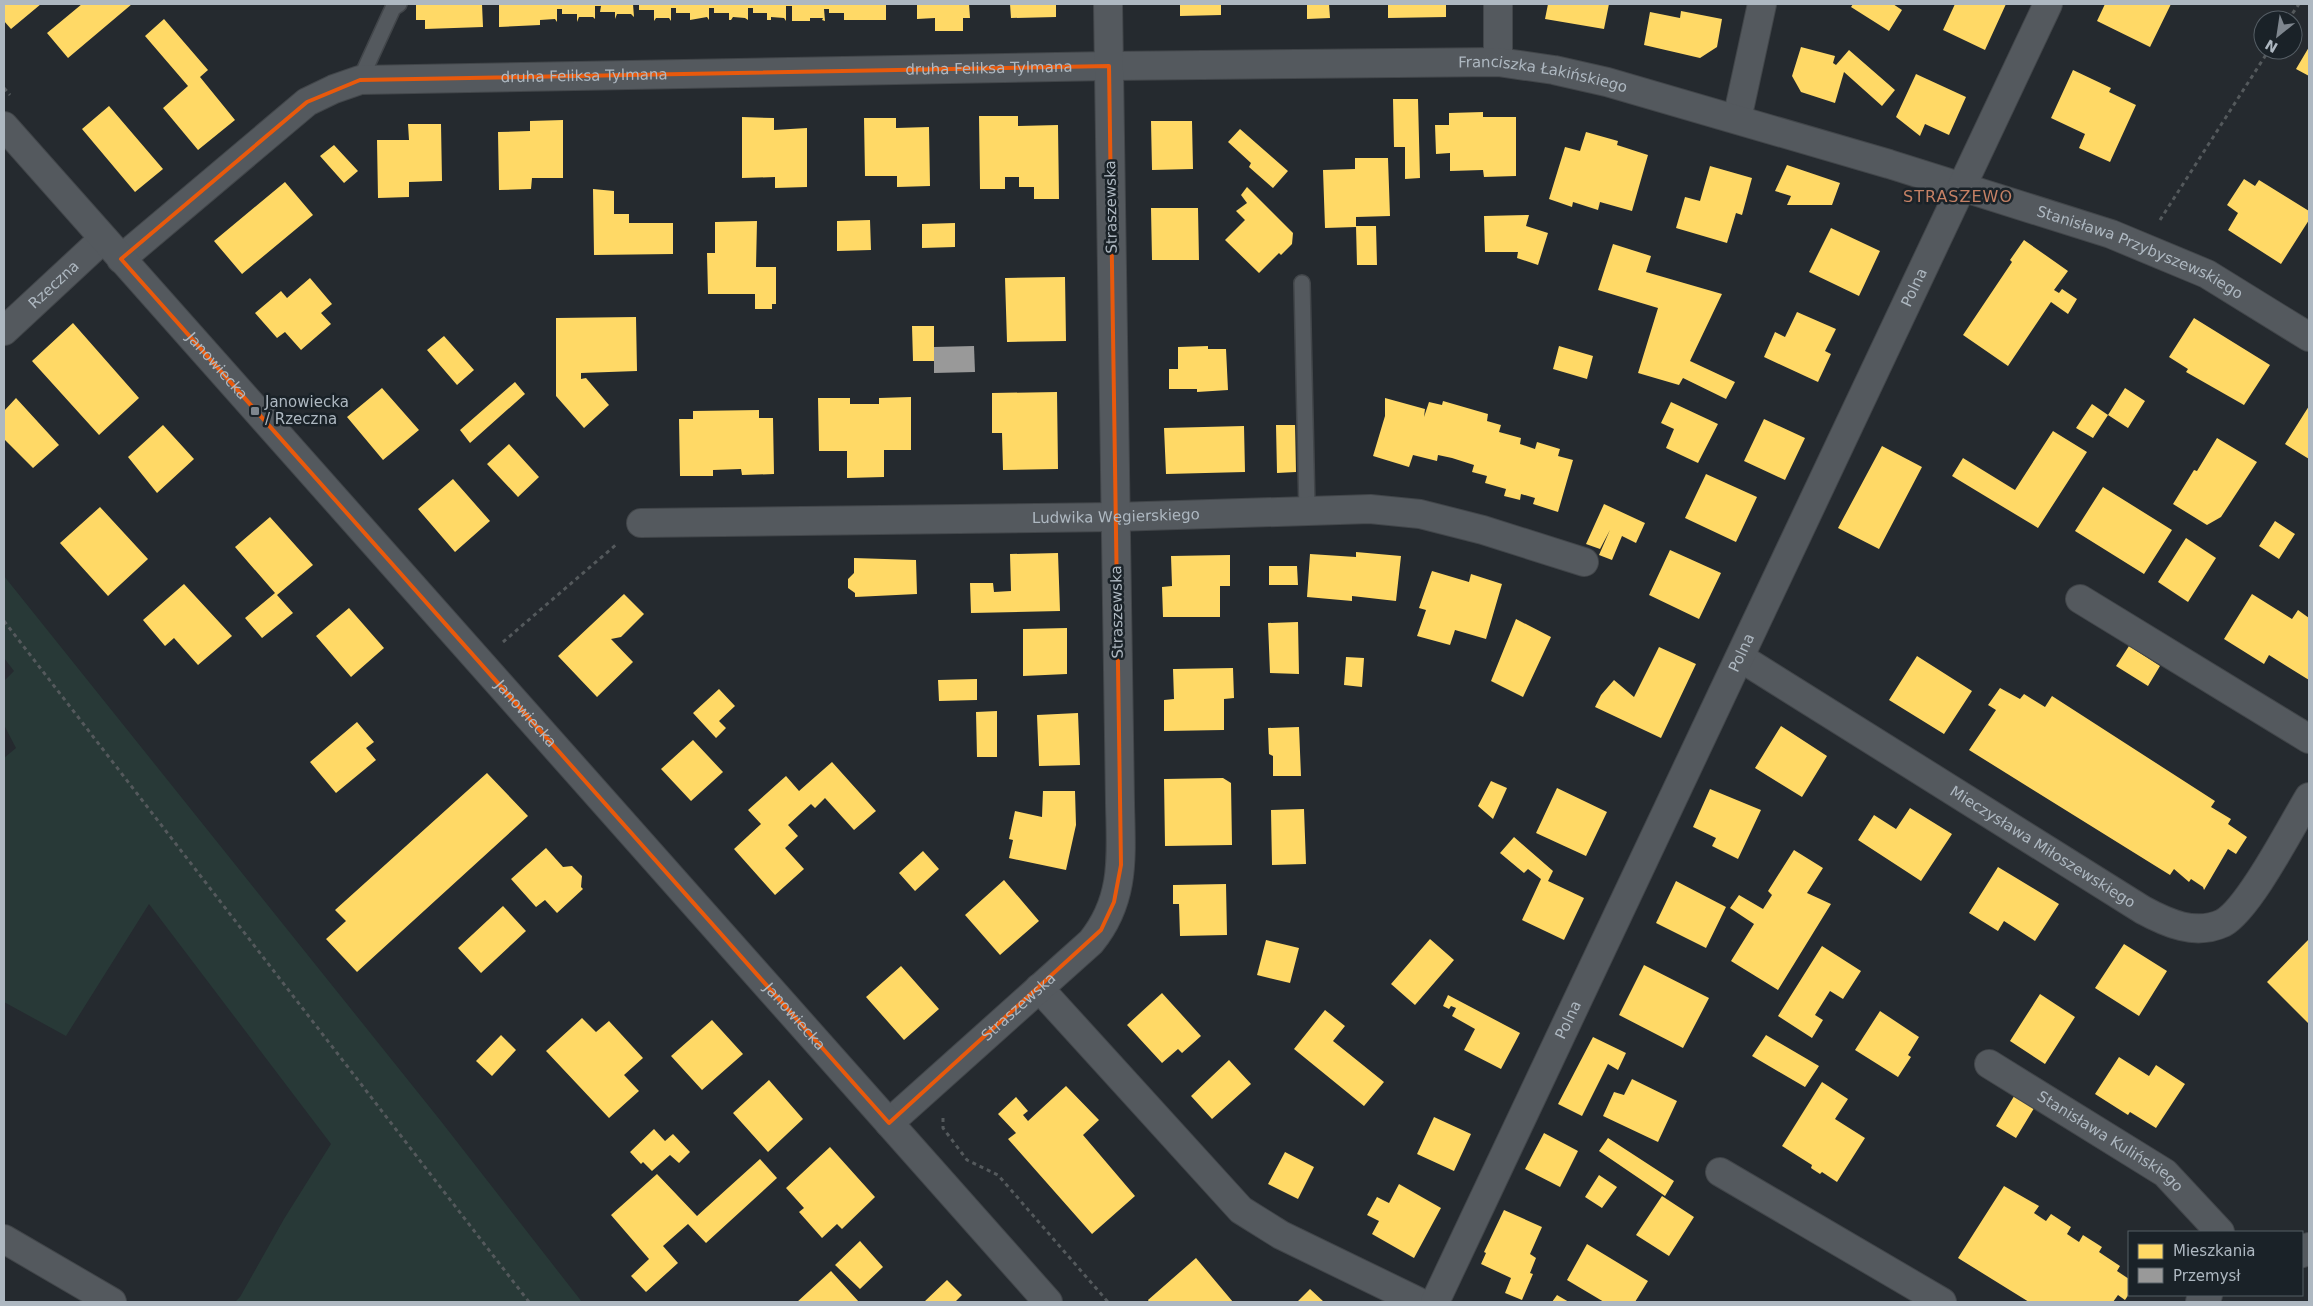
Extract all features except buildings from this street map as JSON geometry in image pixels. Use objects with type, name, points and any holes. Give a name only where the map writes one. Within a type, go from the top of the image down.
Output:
[{"type":"street","name":"Straszewska","points":[[888,1123],[1091,942],[1101,930],[1114,902],[1119,884],[1120,803],[1108,4]]},
{"type":"street","points":[[1498,4],[1498,62]]},
{"type":"street","points":[[1737,119],[1762,4]]},
{"type":"street","name":"Polna","points":[[1435,1302],[1741,658],[2048,4]]},
{"type":"street","name":"Franciszka Łakińskiego","points":[[1109,66],[1498,62],[1554,70],[1607,82],[1961,186]]},
{"type":"street","name":"druha Feliksa Tylmana","points":[[121,259],[308,102],[334,89],[360,80],[1109,66]]},
{"type":"street","name":"Janowiecka","points":[[4,126],[1048,1302]]},
{"type":"street","name":"Stanisława Przybyszewskiego","points":[[1961,186],[2143,246],[2207,274],[2309,337]]},
{"type":"street","name":"Rzeczna","points":[[4,331],[104,239]]},
{"type":"street","name":"Ludwika Węgierskiego","points":[[641,523],[1115,517],[1370,509],[1420,514],[1483,530],[1584,562]]},
{"type":"street","points":[[2080,599],[2309,739]]},
{"type":"street","name":"Mieczysława Miłoszewskiego","points":[[1741,658],[2143,910],[2166,922],[2187,928],[2205,928],[2224,922],[2240,907],[2309,797]]},
{"type":"street","points":[[1039,988],[1241,1210],[1281,1234],[1419,1302]]},
{"type":"street","name":"Stanisława Kulińskiego","points":[[1989,1064],[2165,1173],[2219,1231]]},
{"type":"street","points":[[1720,1172],[1942,1302]]},
{"type":"street","points":[[4,1239],[112,1302]]},
{"type":"lane","points":[[360,80],[393,8],[399,4]]},
{"type":"lane","points":[[1302,282],[1307,510]]},
{"type":"path","points":[[2143,246],[2263,60]]},
{"type":"path","points":[[479,662],[641,523]]},
{"type":"path","points":[[4,621],[529,1302]]},
{"type":"highlighted area","points":[[1109,66],[1121,865],[1114,902],[1101,930],[889,1123],[121,259],[307,102],[360,80]]},
{"type":"shaded area","points":[[4,576],[440,1120],[582,1302],[235,1302],[240,1297],[284,1219],[331,1144],[149,904],[66,1036],[4,1002],[4,758],[16,748],[4,725],[4,681],[14,671],[4,658]]},
{"type":"place","name":"Janowiecka / Rzeczna","points":[[255,411]]},
{"type":"district","name":"STRASZEWO","points":[[1958,196]]}]
